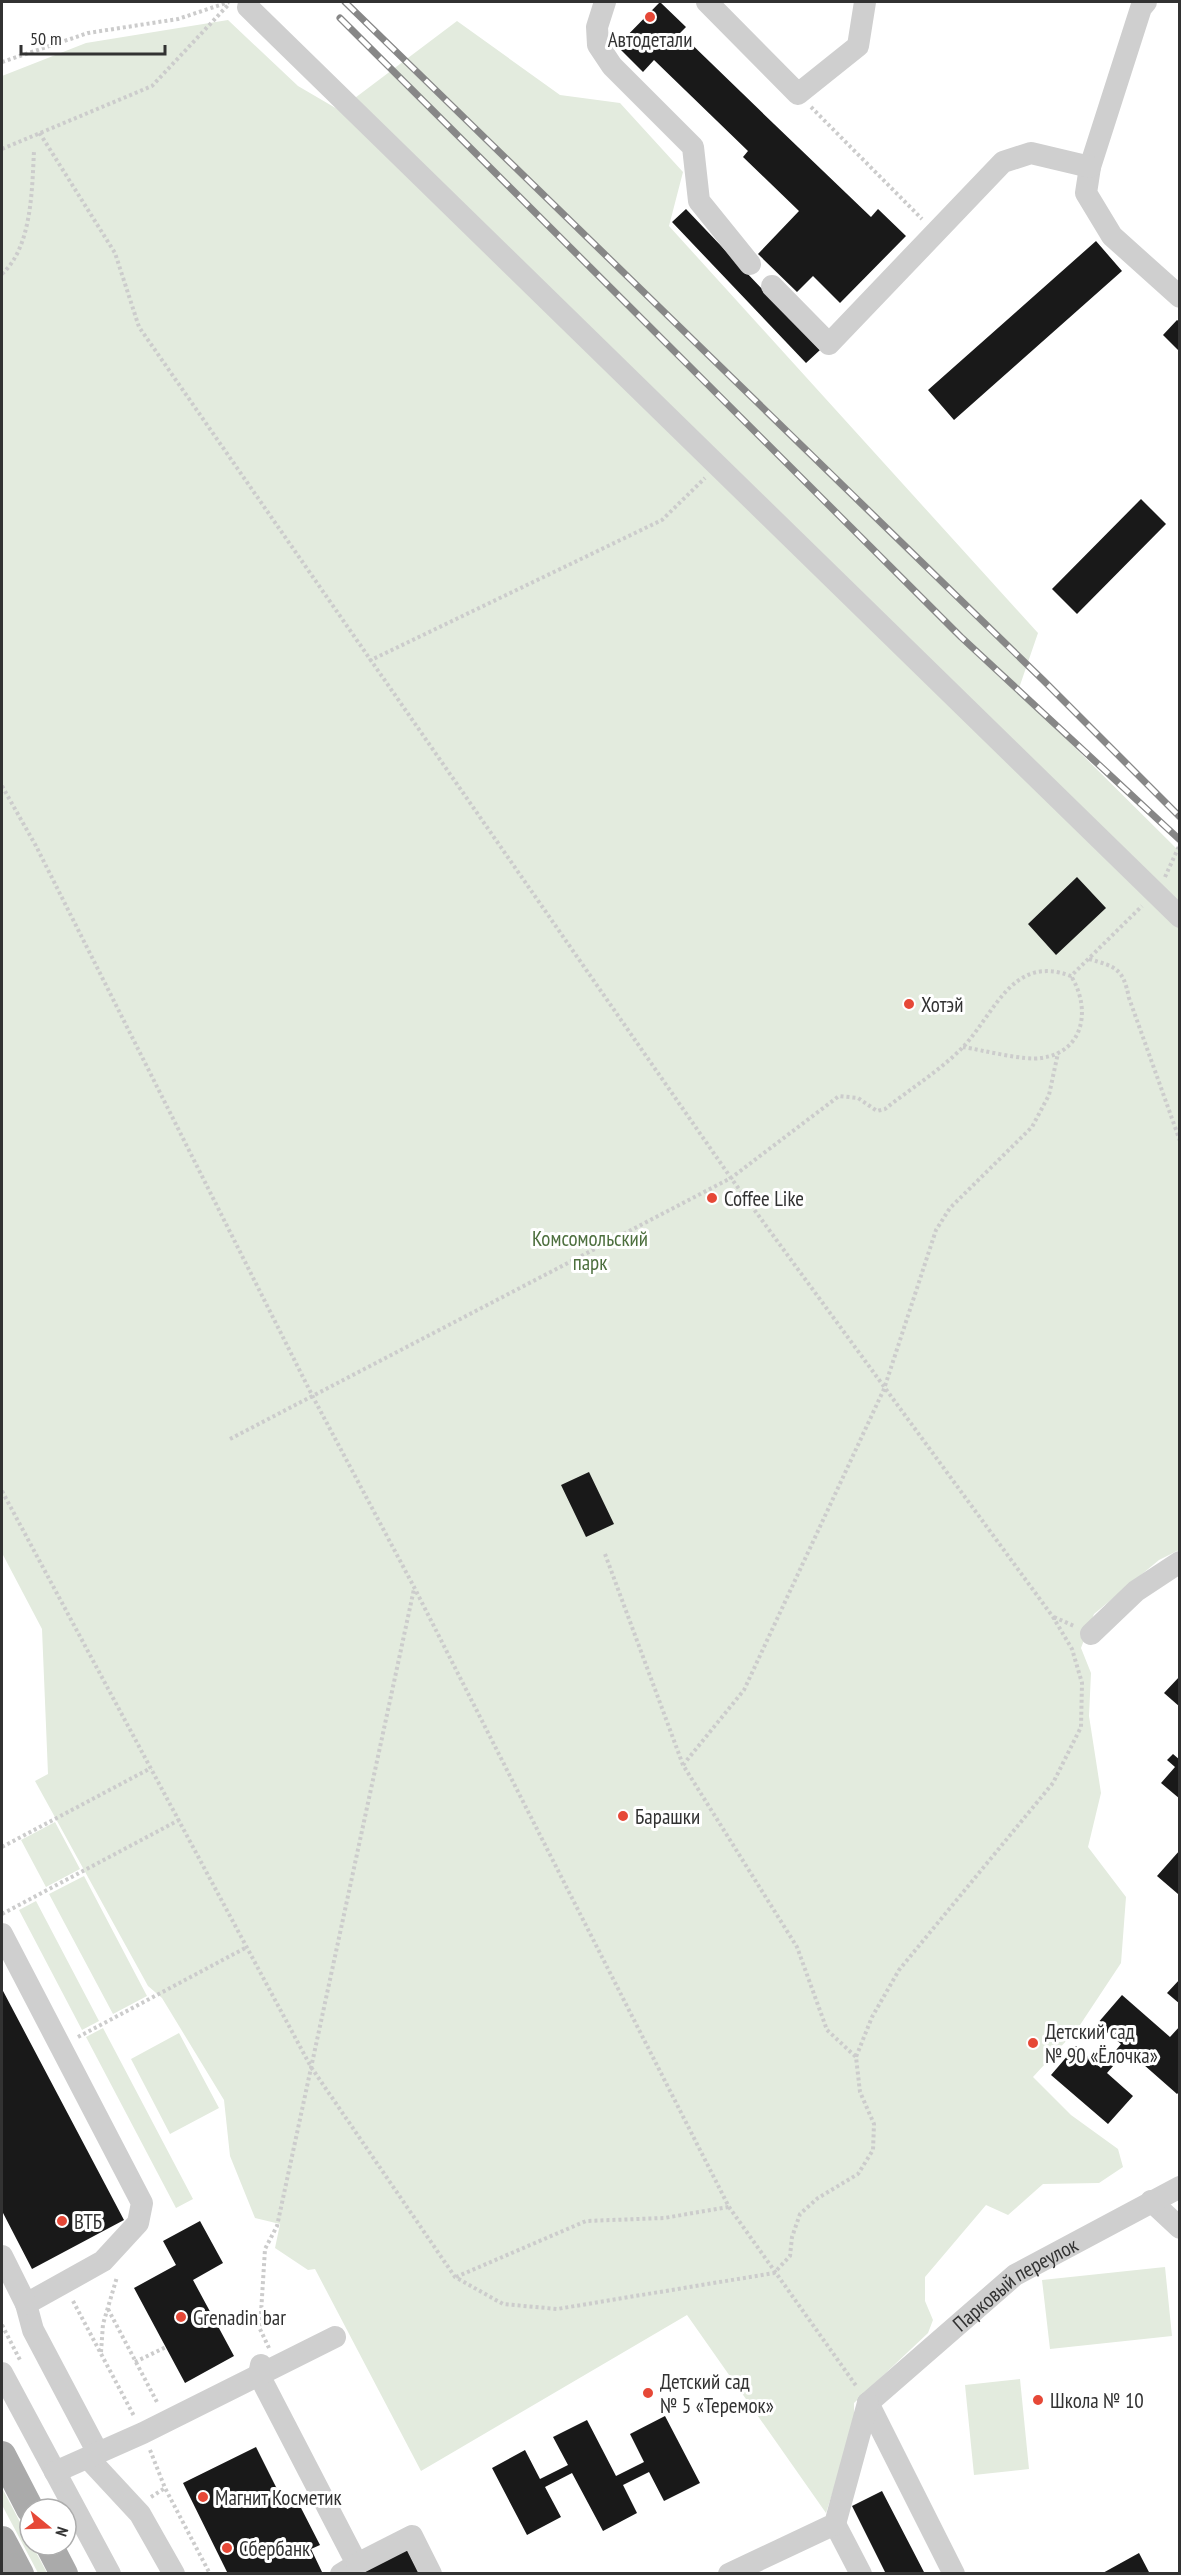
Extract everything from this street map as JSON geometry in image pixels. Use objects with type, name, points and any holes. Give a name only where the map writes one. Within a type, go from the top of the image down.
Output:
[{"type":"main road","points":[[2,2455],[24,2497]]},
{"type":"main road","points":[[2,2540],[20,2574]]},
{"type":"main road","points":[[55,2557],[64,2574]]},
{"type":"street","points":[[605,2],[597,27],[598,45],[612,66],[693,147],[699,201],[750,264]]},
{"type":"street","points":[[707,2],[798,94],[858,46],[865,2]]},
{"type":"street","points":[[1146,2],[1141,8],[1090,167],[1086,193],[1112,236],[1179,297]]},
{"type":"street","points":[[237,3],[719,465],[1179,917]]},
{"type":"street","points":[[772,286],[829,344],[1003,162],[1031,153],[1090,167]]},
{"type":"street","points":[[1091,1634],[1136,1591],[1179,1562]]},
{"type":"street","points":[[2,1934],[139,2195],[142,2210],[138,2223],[98,2265],[26,2304]]},
{"type":"street","name":"Парковый переулок","points":[[868,2403],[1015,2275],[1179,2187]]},
{"type":"street","points":[[1151,2201],[1179,2228]]},
{"type":"street","points":[[2,2256],[26,2304],[33,2330],[93,2455],[140,2514],[174,2574]]},
{"type":"street","points":[[55,2472],[166,2420],[266,2368],[336,2337]]},
{"type":"street","points":[[266,2368],[349,2569],[412,2536],[431,2574]]},
{"type":"street","points":[[2,2373],[110,2574]]},
{"type":"street","points":[[861,2574],[835,2523],[868,2403]]},
{"type":"street","points":[[868,2403],[954,2574]]},
{"type":"street","points":[[729,2574],[835,2523]]},
{"type":"path","points":[[2,62],[88,33],[178,19],[237,3]]},
{"type":"path","points":[[2,149],[152,86],[237,3]]},
{"type":"path","points":[[798,94],[935,232]]},
{"type":"path","points":[[2,1491],[311,2067],[455,2277],[503,2304],[557,2309],[774,2272],[790,2256],[792,2237],[800,2214],[818,2198],[858,2174],[873,2150],[874,2124],[860,2092],[856,2057],[872,2017],[899,1970],[1053,1783],[1081,1727],[1082,1683],[1072,1649],[1053,1617],[731,1178],[369,661],[139,327],[115,253],[39,132]]},
{"type":"path","points":[[2,274],[11,266],[30,216],[34,151]]},
{"type":"path","points":[[369,661],[662,520],[719,465]]},
{"type":"path","points":[[2,786],[36,846],[313,1397],[414,1587],[729,2207],[868,2403]]},
{"type":"path","points":[[1071,976],[1156,892],[1179,844]]},
{"type":"path","points":[[1089,958],[1114,967],[1125,978],[1129,998],[1179,1141]]},
{"type":"path","points":[[230,1439],[731,1178],[839,1096],[858,1098],[877,1111],[885,1109],[963,1047],[1002,996],[1028,973],[1041,969],[1057,970],[1071,976],[1080,990],[1084,1007],[1082,1026],[1073,1040],[1058,1053],[1040,1059],[963,1047]]},
{"type":"path","points":[[683,1765],[744,1690],[884,1389],[936,1230],[950,1208],[1032,1127],[1049,1095],[1058,1053]]},
{"type":"path","points":[[605,1554],[683,1765],[797,1947],[827,2030],[856,2057]]},
{"type":"path","points":[[266,2368],[260,2329],[265,2249],[277,2226],[414,1587]]},
{"type":"path","points":[[2,1847],[151,1768]]},
{"type":"path","points":[[2,1915],[179,1821]]},
{"type":"path","points":[[61,2046],[247,1947]]},
{"type":"path","points":[[455,2277],[586,2221],[664,2218],[729,2207]]},
{"type":"path","points":[[101,2354],[107,2309],[117,2275]]},
{"type":"path","points":[[107,2309],[166,2420]]},
{"type":"path","points":[[135,2362],[166,2347]]},
{"type":"path","points":[[145,2500],[165,2488]]},
{"type":"green space","name":"Комсомольский парк","points":[[228,20],[298,86],[339,110],[457,21],[560,95],[620,103],[683,172],[669,226],[1038,633],[1018,691],[1179,851],[1179,1550],[1159,1560],[1094,1614],[1081,1648],[1091,1673],[1089,1716],[1101,1793],[1088,1847],[1126,1897],[1121,1963],[1078,2028],[1033,2077],[1071,2115],[1118,2149],[1123,2167],[1099,2183],[1043,2184],[1008,2215],[986,2205],[925,2277],[925,2301],[933,2320],[928,2333],[854,2403],[854,2426],[826,2513],[687,2315],[421,2471],[315,2269],[308,2270],[275,2248],[280,2224],[255,2218],[230,2156],[224,2100],[162,1998],[148,1986],[35,1781],[48,1774],[42,1629],[2,1553],[2,76],[86,43]]},
{"type":"green space","points":[[55,1822],[80,1869],[46,1887],[21,1840]]},
{"type":"green space","points":[[84,1876],[147,1996],[113,2014],[49,1894]]},
{"type":"green space","points":[[36,1901],[99,2021],[82,2030],[19,1910]]},
{"type":"green space","points":[[103,2028],[193,2199],[176,2208],[86,2037]]},
{"type":"green space","points":[[179,2033],[219,2108],[170,2134],[131,2059]]},
{"type":"green space","points":[[1165,2267],[1172,2336],[1050,2349],[1042,2280]]},
{"type":"green space","points":[[1020,2379],[1029,2469],[974,2475],[965,2385]]},
{"type":"green space","points":[[2,2488],[18,2518],[18,2535],[2,2505]]},
{"type":"green space","points":[[30,2557],[39,2557],[47,2573],[38,2573]]},
{"type":"building","points":[[660,2],[686,27],[680,33],[871,217],[878,209],[906,236],[840,303],[813,276],[797,292],[758,254],[799,211],[743,157],[748,151],[654,60],[643,72],[617,46]]},
{"type":"building","points":[[686,209],[820,350],[806,363],[672,222]]},
{"type":"building","points":[[1096,241],[1122,271],[954,420],[928,390]]},
{"type":"building","points":[[1177,320],[1180,322],[1180,352],[1163,335]]},
{"type":"building","points":[[1141,499],[1166,524],[1077,614],[1052,589]]},
{"type":"building","points":[[1077,877],[1106,908],[1056,955],[1028,924]]},
{"type":"building","points":[[589,1472],[614,1524],[586,1537],[561,1485]]},
{"type":"building","points":[[1180,1676],[1180,1707],[1164,1693]]},
{"type":"building","points":[[1173,1754],[1180,1760],[1180,1799],[1161,1783],[1175,1767],[1167,1760]]},
{"type":"building","points":[[1180,1850],[1180,1892],[1178,1894],[1157,1876]]},
{"type":"building","points":[[1180,1979],[1180,2004],[1167,1993]]},
{"type":"building","points":[[2,1989],[124,2220],[32,2269],[2,2211]]},
{"type":"building","points":[[1122,1995],[1170,2037],[1180,2026],[1180,2091],[1177,2094],[1127,2050],[1107,2073],[1133,2096],[1108,2124],[1051,2075],[1076,2046],[1101,2068],[1121,2044],[1097,2024]]},
{"type":"building","name":"Grenadin bar","points":[[200,2221],[223,2263],[193,2280],[234,2356],[185,2383],[134,2288],[176,2265],[163,2241]]},
{"type":"building","points":[[665,2416],[700,2483],[664,2501],[649,2472],[623,2485],[637,2513],[603,2531],[572,2473],[545,2487],[561,2517],[527,2535],[492,2468],[525,2450],[540,2479],[568,2465],[553,2437],[587,2420],[616,2476],[644,2462],[630,2434]]},
{"type":"building","points":[[256,2447],[287,2509],[299,2504],[320,2545],[311,2549],[322,2572],[319,2574],[228,2574],[183,2483]]},
{"type":"building","points":[[882,2491],[925,2574],[886,2574],[852,2506]]},
{"type":"building","points":[[408,2549],[421,2574],[360,2574]]},
{"type":"building","points":[[1139,2553],[1150,2574],[1101,2574]]},
{"type":"railway","points":[[345,2],[1043,680],[1180,817]]},
{"type":"railway","points":[[340,18],[961,637],[1180,840]]},
{"type":"place","name":"Автодетали","points":[[650,17]]},
{"type":"place","name":"Хотэй","points":[[909,1004]]},
{"type":"place","name":"Coffee Like","points":[[712,1198]]},
{"type":"place","name":"Барашки","points":[[623,1816]]},
{"type":"place","name":"Детский сад № 90 «Ёлочка»","points":[[1033,2043]]},
{"type":"place","name":"ВТБ","points":[[62,2221]]},
{"type":"place","name":"Grenadin bar","points":[[181,2317]]},
{"type":"place","name":"Детский сад № 5 «Теремок»","points":[[648,2393]]},
{"type":"place","name":"Школа № 10","points":[[1038,2400]]},
{"type":"place","name":"Магнит Косметик","points":[[203,2497]]},
{"type":"place","name":"Сбербанк","points":[[227,2548]]}]
